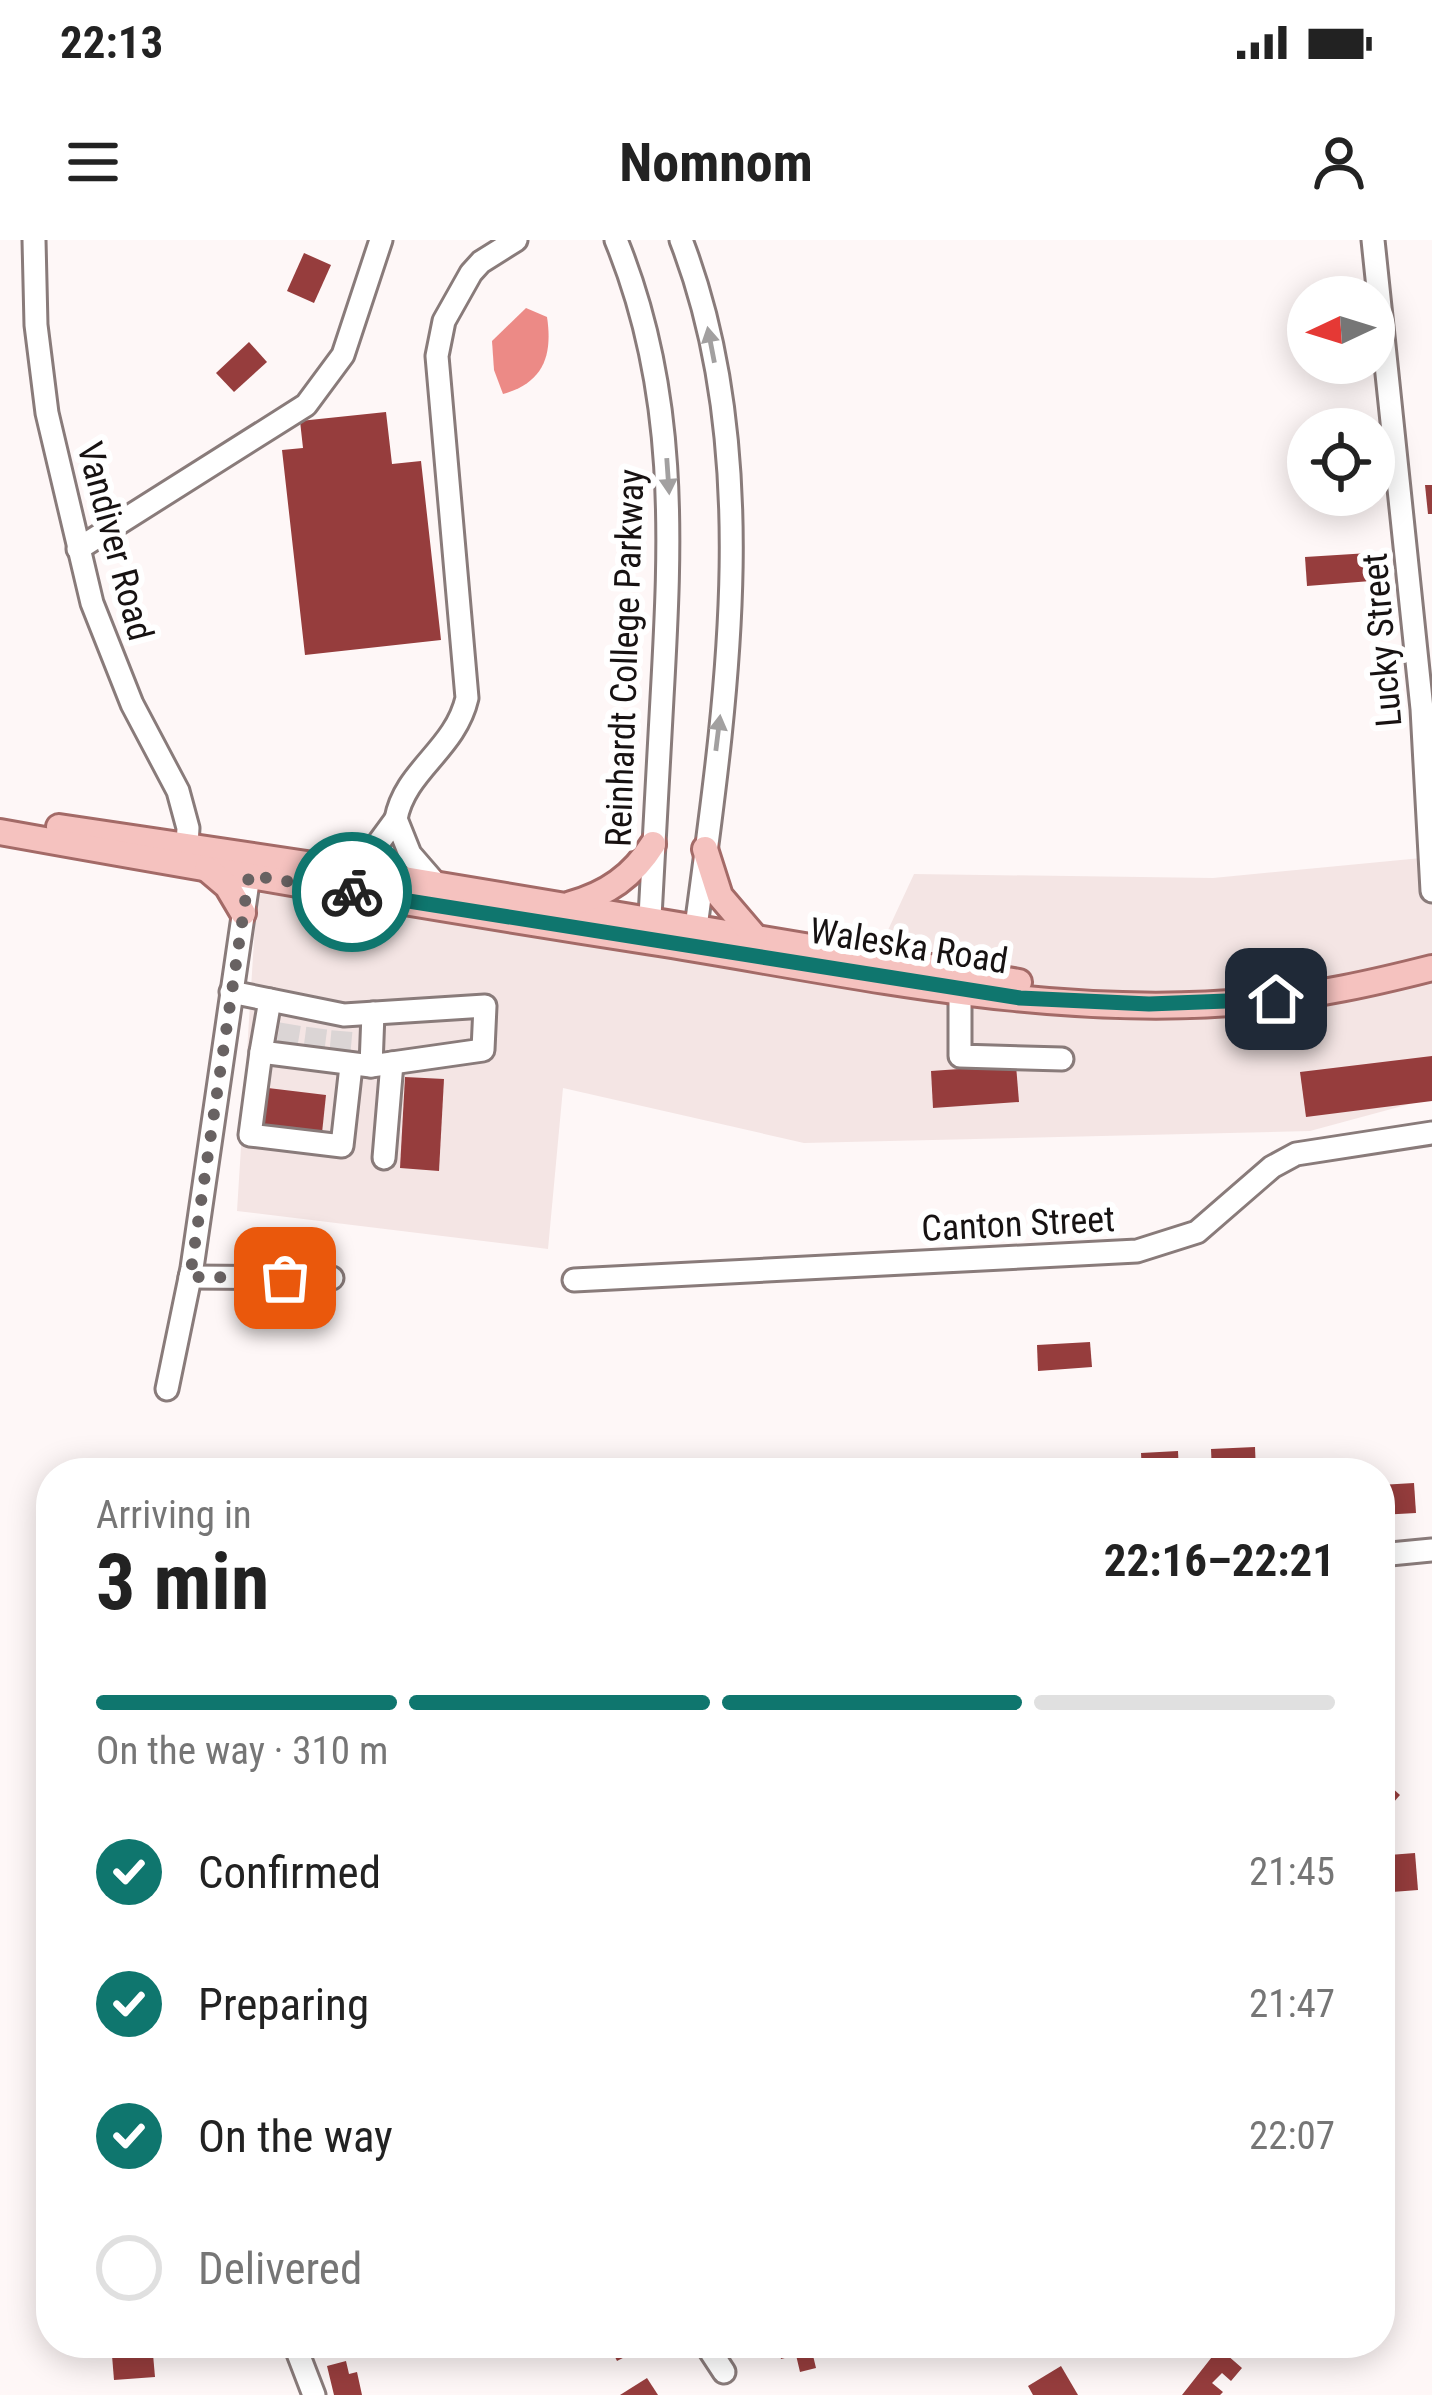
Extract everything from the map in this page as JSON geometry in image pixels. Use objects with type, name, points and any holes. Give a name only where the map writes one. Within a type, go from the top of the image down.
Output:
[{"type":"main road","points":[[0,819],[187,844],[325,877],[695,938]]},
{"type":"main road","points":[[0,832],[249,875],[436,884],[563,906],[650,931]]},
{"type":"main road","points":[[563,906],[619,884],[653,844]]},
{"type":"main road","points":[[705,849],[719,896],[755,938]]},
{"type":"main road","points":[[205,867],[227,886],[243,913]]},
{"type":"main road","name":"Waleska Road","points":[[695,938],[755,938],[1022,982],[1116,1003]]},
{"type":"main road","name":"Waleska Road","points":[[695,938],[960,990],[1116,1003],[1250,1002],[1357,987],[1432,968]]},
{"type":"street","name":"Vandiver Road","points":[[34,240],[36,325],[47,412],[78,549],[111,655],[178,791],[188,828],[187,844]]},
{"type":"street","points":[[78,549],[306,405],[343,355],[381,240]]},
{"type":"street","points":[[325,877],[374,849],[396,819],[405,790],[448,742],[467,698],[438,390],[440,338],[452,305],[472,273],[516,240]]},
{"type":"street","points":[[594,240],[628,274]]},
{"type":"street","name":"Reinhardt College Parkway","points":[[616,240],[658,387],[670,494],[650,931]]},
{"type":"street","points":[[681,240],[704,313],[722,404],[731,525],[726,646],[695,938]]},
{"type":"street","name":"Lucky Street","points":[[1372,240],[1422,710],[1432,891]]},
{"type":"street","points":[[396,819],[410,854],[436,884]]},
{"type":"street","points":[[167,1389],[190,1277],[249,875]]},
{"type":"street","points":[[960,990],[960,1057],[1062,1059]]},
{"type":"street","points":[[231,992],[270,1000],[316,1036],[354,1051],[483,1050],[485,1006],[373,1013]]},
{"type":"street","points":[[270,1000],[250,1135],[342,1146],[354,1051],[373,1013]]},
{"type":"street","points":[[373,1013],[354,1051],[384,1158]]},
{"type":"street","points":[[261,1052],[286,1051],[316,1036],[354,1051]]},
{"type":"street","name":"Canton Street","points":[[574,1280],[1137,1251],[1197,1232],[1272,1168],[1296,1154],[1432,1133]]},
{"type":"street","points":[[190,1277],[332,1278]]},
{"type":"street","points":[[1395,1554],[1432,1550]]},
{"type":"street","points":[[300,2358],[314,2395]]},
{"type":"street","points":[[715,2358],[724,2372]]},
{"type":"shaded area","points":[[526,308],[547,317],[546,356],[528,383],[503,394],[494,370],[492,341]]},
{"type":"shaded area","points":[[1432,857],[1432,1098],[1310,1131],[804,1143],[563,1088],[548,1249],[237,1211],[257,893],[869,971],[914,874],[1213,878]]},
{"type":"building","points":[[304,253],[331,265],[314,303],[287,291]]},
{"type":"building","points":[[249,342],[267,362],[234,392],[216,373]]},
{"type":"building","points":[[386,412],[392,464],[421,461],[441,640],[305,655],[282,450],[303,448],[300,421]]},
{"type":"building","points":[[1425,485],[1432,485],[1432,514],[1428,514]]},
{"type":"building","points":[[1369,553],[1371,581],[1307,586],[1305,557]]},
{"type":"building","points":[[1432,1056],[1432,1101],[1306,1117],[1300,1072]]},
{"type":"building","points":[[1016,1065],[1019,1102],[933,1108],[931,1071]]},
{"type":"building","points":[[405,1077],[444,1079],[439,1171],[400,1168]]},
{"type":"building","points":[[268,1088],[326,1095],[322,1133],[263,1126]]},
{"type":"building","points":[[1090,1342],[1092,1367],[1038,1371],[1037,1345]]},
{"type":"building","points":[[1255,1447],[1255,1458],[1211,1458],[1211,1449]]},
{"type":"building","points":[[1178,1451],[1178,1458],[1141,1458],[1141,1453]]},
{"type":"building","points":[[1414,1483],[1416,1513],[1395,1514],[1395,1484]]},
{"type":"building","points":[[1415,1853],[1418,1890],[1395,1892],[1395,1855]]},
{"type":"building","points":[[112,2358],[153,2358],[155,2377],[114,2380]]},
{"type":"building","points":[[797,2358],[814,2358],[816,2368],[800,2372]]},
{"type":"building","points":[[1211,2358],[1230,2358],[1242,2368],[1231,2381],[1222,2373],[1212,2383],[1223,2392],[1220,2395],[1182,2395]]},
{"type":"building","points":[[346,2361],[349,2374],[357,2372],[362,2395],[334,2395],[327,2366]]},
{"type":"building","points":[[1061,2366],[1078,2395],[1033,2395],[1028,2386]]},
{"type":"building","points":[[647,2378],[658,2395],[620,2395]]},
{"type":"tunnel","points":[[287,1045],[291,1021]]},
{"type":"tunnel","points":[[314,1049],[317,1026]]},
{"type":"tunnel","points":[[340,1052],[342,1030]]},
{"type":"way so far","points":[[285,1278],[190,1277],[249,875],[352,892]]},
{"type":"route","points":[[352,892],[1020,998],[1149,1004],[1276,999]]}]
